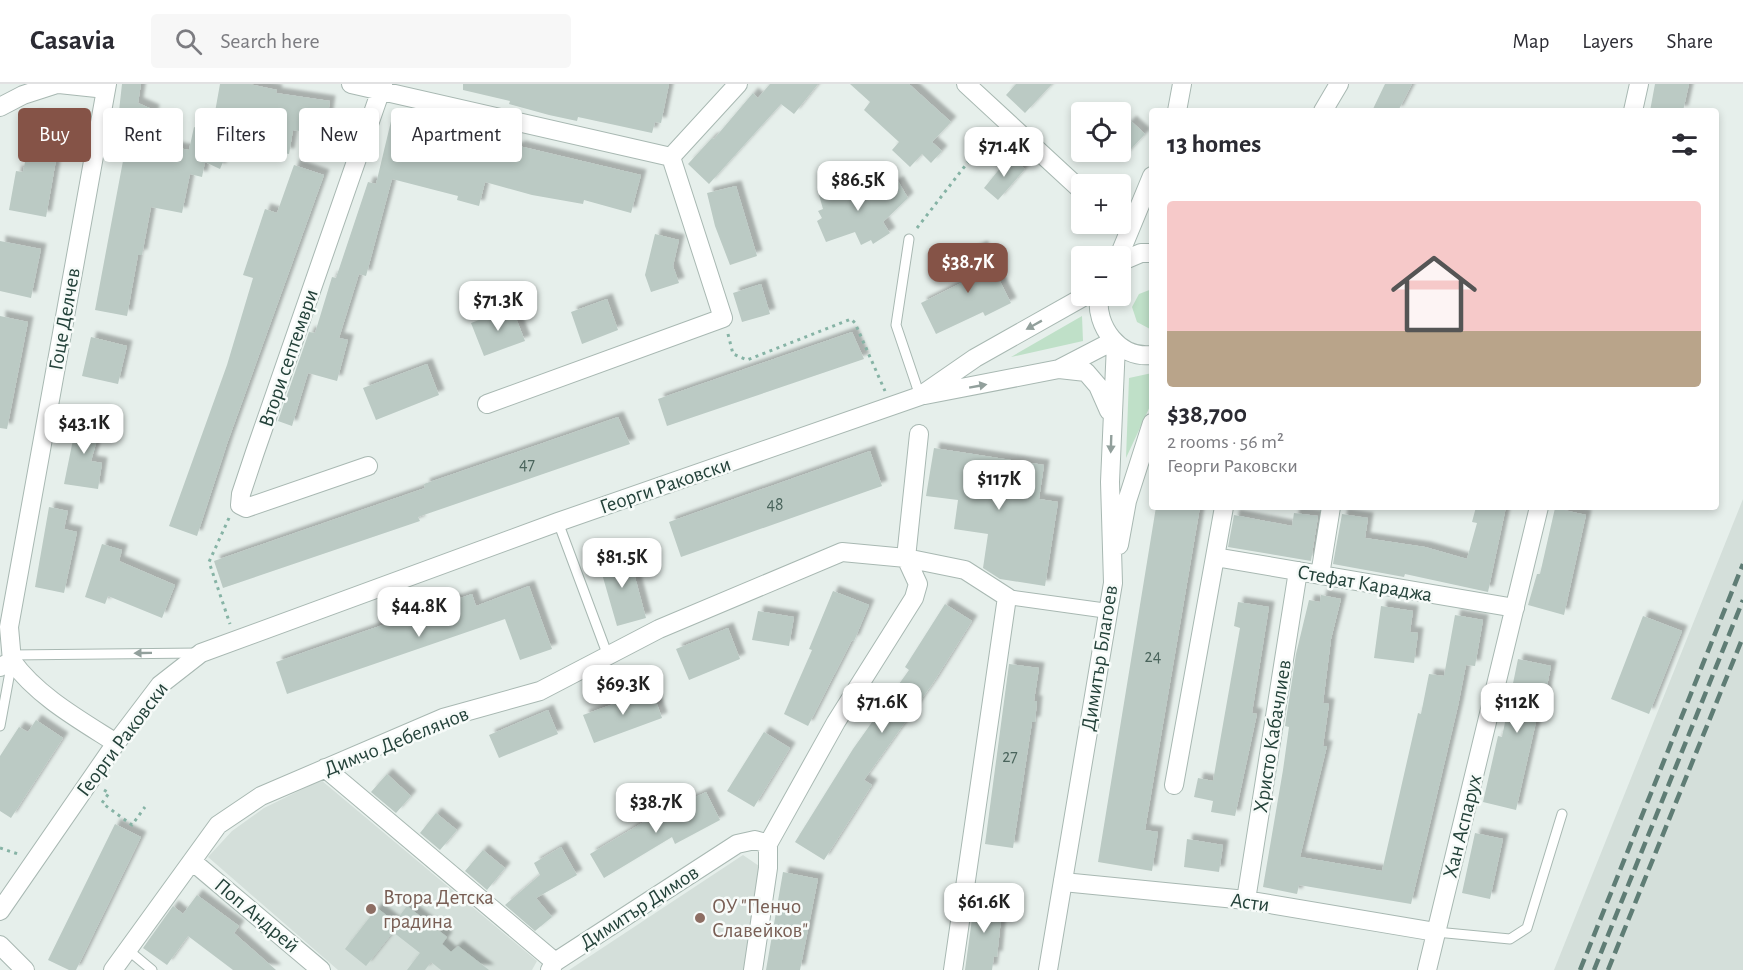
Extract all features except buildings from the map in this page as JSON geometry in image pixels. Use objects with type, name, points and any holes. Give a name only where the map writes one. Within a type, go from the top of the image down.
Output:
[{"type":"street","points":[[0,106],[23,95],[58,84],[106,87]]},
{"type":"street","points":[[351,84],[382,88],[671,157]]},
{"type":"street","points":[[671,157],[738,84]]},
{"type":"street","points":[[966,84],[1071,181]]},
{"type":"street","points":[[1178,108],[1182,84]]},
{"type":"street","points":[[1325,108],[1339,84]]},
{"type":"street","points":[[1634,108],[1639,84]]},
{"type":"street","name":"Гоце Делчев","points":[[7,661],[9,627],[106,87]]},
{"type":"street","name":"Втори септември","points":[[240,505],[252,462],[382,88]]},
{"type":"street","points":[[487,404],[723,318],[671,157]]},
{"type":"street","points":[[1123,246],[1149,183]]},
{"type":"street","points":[[1131,257],[1141,253],[1149,253]]},
{"type":"street","name":"Георги Раковски","points":[[0,911],[116,743],[160,685],[201,653],[558,522],[920,396],[975,358],[1071,303]]},
{"type":"street","points":[[1100,306],[1101,322],[1115,343],[1131,352],[1149,355]]},
{"type":"street","points":[[920,396],[1059,369],[1115,343]]},
{"type":"street","name":"Димитър Благоев","points":[[1048,970],[1113,583],[1110,482],[1115,343]]},
{"type":"street","points":[[1059,369],[1086,372],[1098,386],[1112,419]]},
{"type":"street","points":[[1113,583],[1127,501],[1149,432]]},
{"type":"street","points":[[753,970],[768,868],[768,843],[836,722],[914,598],[918,584],[906,558],[919,434]]},
{"type":"street","points":[[240,505],[246,508],[368,466]]},
{"type":"street","points":[[1174,785],[1223,510]]},
{"type":"street","points":[[1320,575],[1331,510]]},
{"type":"street","name":"Хан Аспарух","points":[[1426,970],[1538,510]]},
{"type":"street","name":"Димчо Дебелянов","points":[[113,970],[218,825],[261,796],[443,718],[540,691],[660,629],[842,552],[906,558],[965,570],[1007,597]]},
{"type":"street","name":"Стефат Караджа","points":[[1215,557],[1515,608]]},
{"type":"street","name":"Христо Кабачлиев","points":[[1246,900],[1298,571]]},
{"type":"street","points":[[953,970],[1007,597],[1108,612]]},
{"type":"street","points":[[7,661],[41,692],[116,743]]},
{"type":"street","points":[[325,768],[552,966]]},
{"type":"street","name":"Димитър Димов","points":[[552,966],[737,844],[755,840],[768,843]]},
{"type":"street","name":"Поп Андрей","points":[[192,861],[321,970]]},
{"type":"street","name":"Асти","points":[[1063,882],[1246,900],[1436,932]]},
{"type":"street","points":[[0,945],[26,970]]},
{"type":"lane","points":[[909,239],[896,325],[920,396]]},
{"type":"lane","points":[[558,522],[608,656]]},
{"type":"lane","points":[[0,726],[7,661],[201,653]]},
{"type":"lane","points":[[1436,932],[1510,939],[1527,928],[1562,814]]},
{"type":"lane","points":[[128,950],[152,970]]},
{"type":"path","points":[[909,239],[1002,117]]},
{"type":"path","points":[[723,318],[734,354],[747,360],[851,319],[892,406]]},
{"type":"path","points":[[236,640],[210,562],[227,521],[240,505]]},
{"type":"path","points":[[90,781],[109,793],[102,803],[132,825],[145,807]]},
{"type":"shaded area","points":[[1743,499],[1743,970],[1554,970]]},
{"type":"shaded area","name":"Втора Детска градина","points":[[321,780],[537,961],[532,970],[338,970],[208,857],[232,831],[264,808]]},
{"type":"shaded area","name":"ОУ \"Пенчо Славейков\"","points":[[743,855],[762,868],[745,970],[569,970]]},
{"type":"green space","points":[[1149,290],[1149,328],[1137,322],[1132,307],[1139,294]]},
{"type":"green space","points":[[1082,316],[1083,341],[1011,357]]},
{"type":"green space","points":[[1149,374],[1149,408],[1126,458],[1129,378]]},
{"type":"railway","points":[[1580,970],[1743,564]]},
{"type":"railway","points":[[1594,970],[1743,600]]},
{"type":"railway","points":[[1608,970],[1743,637]]},
{"type":"place","name":"Втора Детска градина","points":[[371,909]]},
{"type":"place","name":"ОУ \"Пенчо Славейков\"","points":[[700,918]]}]
